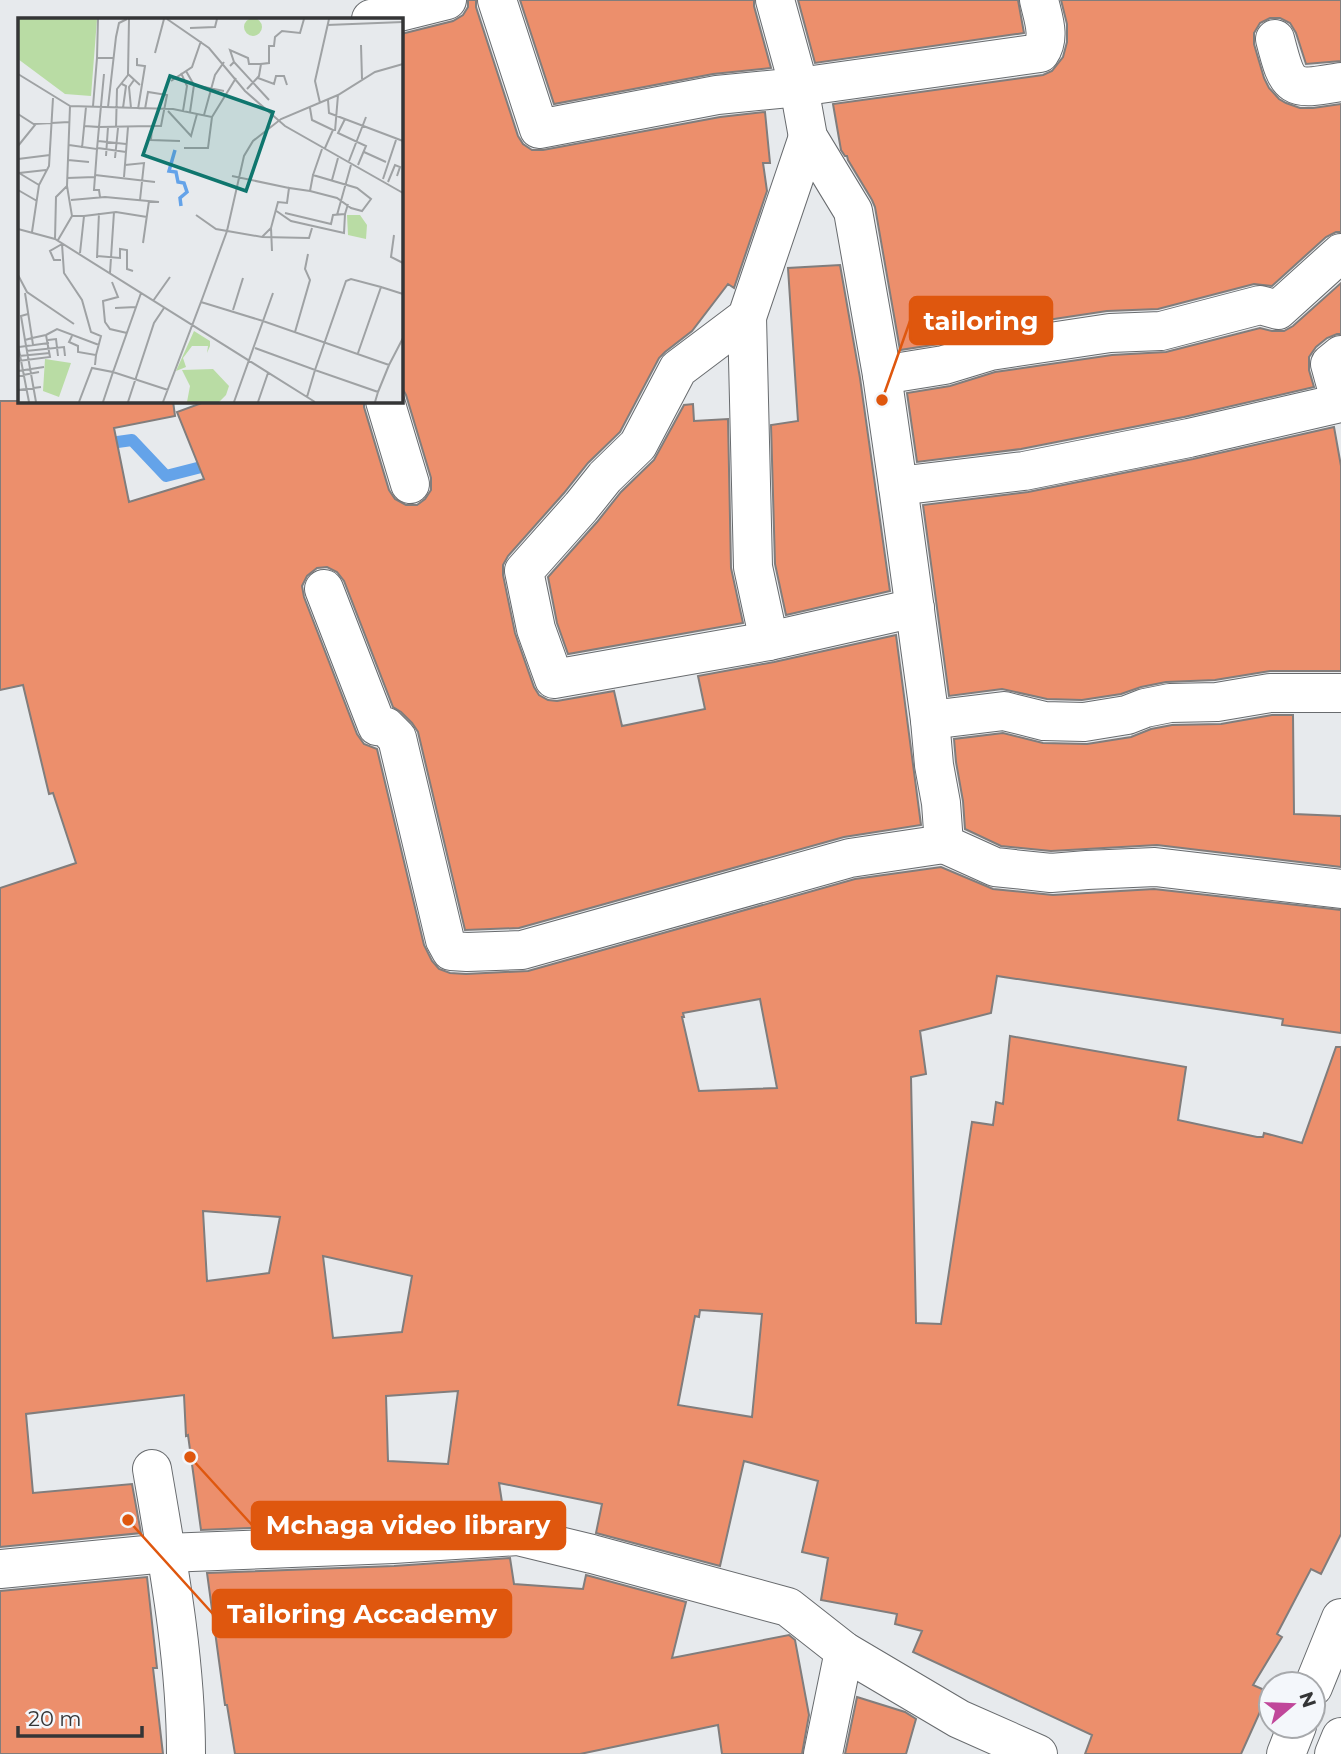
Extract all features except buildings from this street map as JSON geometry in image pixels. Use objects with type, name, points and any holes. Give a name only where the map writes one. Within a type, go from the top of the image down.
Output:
[{"type":"street","points":[[375,18],[447,0]]},
{"type":"street","points":[[497,0],[539,129],[717,96],[1040,53],[1046,44],[1039,0]]},
{"type":"street","points":[[775,0],[799,87],[808,137],[853,211],[882,375],[898,486],[934,765],[942,803],[944,844]]},
{"type":"street","points":[[1275,39],[1285,74],[1298,86],[1310,88],[1341,82]]},
{"type":"street","points":[[769,641],[753,568],[747,317],[808,137]]},
{"type":"street","points":[[882,375],[944,365],[990,351],[1110,332],[1161,331],[1260,305],[1278,310],[1341,253]]},
{"type":"street","points":[[747,317],[678,369],[638,445],[605,477],[524,571],[536,629],[554,679],[769,641],[915,608]]},
{"type":"street","points":[[898,486],[1024,471],[1189,438],[1339,417],[1338,393],[1331,364],[1341,355]]},
{"type":"street","points":[[385,402],[410,484]]},
{"type":"street","points":[[324,589],[377,726],[386,727],[397,738],[444,940],[451,950],[522,950],[850,858],[944,844],[995,867],[1051,873],[1156,867],[1341,889]]},
{"type":"street","points":[[930,720],[1004,712],[1044,721],[1084,722],[1127,715],[1170,703],[1217,702],[1270,693],[1341,693]]},
{"type":"street","points":[[152,1469],[166,1553],[186,1712],[186,1754]]},
{"type":"street","points":[[0,1569],[166,1553],[518,1536],[788,1607],[844,1651],[959,1719],[1038,1754]]},
{"type":"street","points":[[1320,1670],[1341,1618]]},
{"type":"street","points":[[823,1754],[844,1651]]},
{"type":"street","points":[[1334,1754],[1341,1737]]},
{"type":"waterway","points":[[103,444],[132,440],[166,476],[213,464]]},
{"type":"place","name":"tailoring","points":[[882,400]]},
{"type":"place","name":"Mchaga video library","points":[[190,1457]]},
{"type":"place","name":"Tailoring Accademy","points":[[128,1520]]}]
